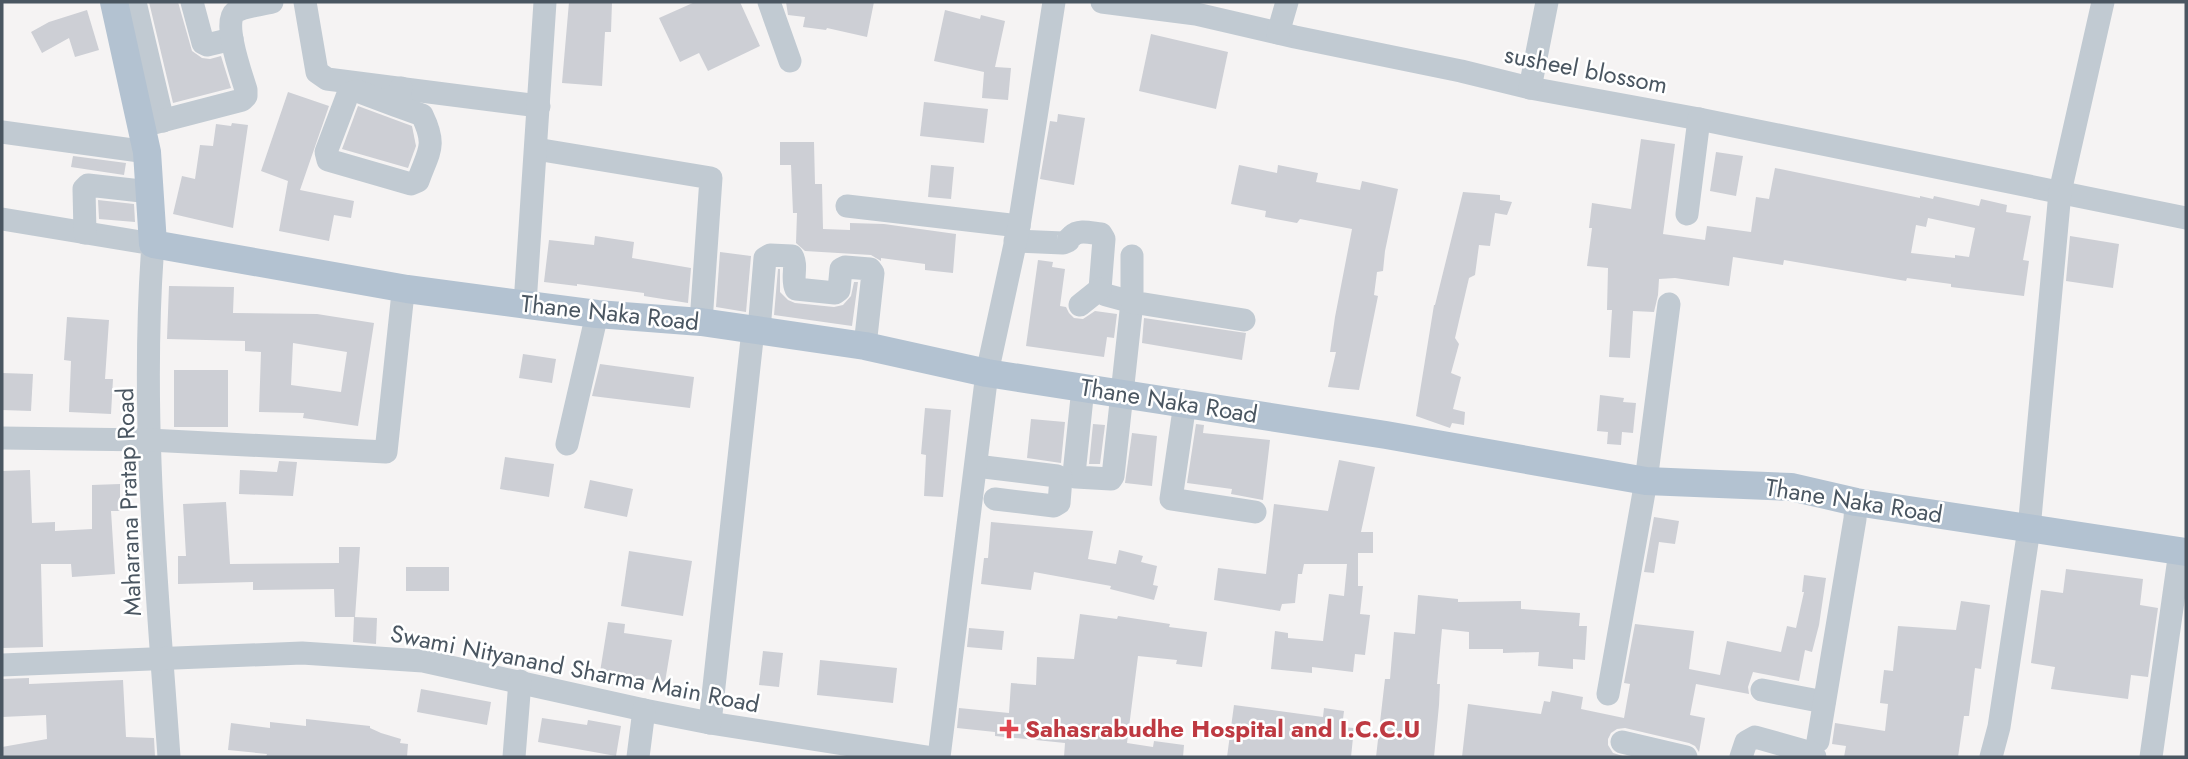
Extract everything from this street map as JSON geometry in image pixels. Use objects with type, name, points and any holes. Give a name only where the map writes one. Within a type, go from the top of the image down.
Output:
[{"type":"main road","points":[[114,2],[151,133],[153,244]]},
{"type":"main road","name":"Thane Naka Road","points":[[153,244],[407,289],[597,314],[701,322],[865,346],[988,373],[1386,435],[1646,481],[1791,487],[1856,502],[2183,551]]},
{"type":"street","points":[[135,2],[151,133]]},
{"type":"street","points":[[192,2],[205,45],[232,39]]},
{"type":"street","points":[[2,132],[151,133],[235,102],[246,96],[229,25],[231,8],[272,2]]},
{"type":"street","points":[[304,2],[317,72],[327,79],[399,97],[422,115],[431,133],[432,143],[418,181],[411,184],[328,160],[326,152],[348,94],[357,91],[399,97],[539,106]]},
{"type":"street","points":[[525,304],[545,2]]},
{"type":"street","points":[[769,2],[790,61]]},
{"type":"street","points":[[939,757],[988,373],[1017,233],[1054,2]]},
{"type":"street","name":"susheel blossom","points":[[1102,2],[1198,8],[1278,33],[1530,88],[1699,119],[2186,218]]},
{"type":"street","points":[[1278,33],[1287,2]]},
{"type":"street","points":[[1530,88],[1547,2]]},
{"type":"street","points":[[2000,754],[2029,529],[2060,192],[2103,2]]},
{"type":"street","points":[[1687,214],[1699,119]]},
{"type":"street","points":[[536,149],[711,178],[701,322]]},
{"type":"street","points":[[85,233],[84,189],[88,185],[150,192]]},
{"type":"street","points":[[847,206],[1063,243],[1080,231],[1101,234],[1104,239],[1100,289],[1080,305]]},
{"type":"street","points":[[2,219],[153,244]]},
{"type":"street","name":"Maharana Pratap Road","points":[[153,244],[150,278],[149,440],[169,757]]},
{"type":"street","points":[[710,723],[765,258],[771,255],[792,256],[795,260],[796,289],[835,293],[839,290],[841,269],[870,269],[873,272],[865,346]]},
{"type":"street","points":[[1083,387],[1074,474],[1076,477],[1111,479],[1128,358],[1132,256]]},
{"type":"street","points":[[2,438],[149,440],[386,452],[402,302],[407,289]]},
{"type":"street","points":[[1100,289],[1106,295],[1132,302],[1244,320]]},
{"type":"street","points":[[1608,694],[1646,481],[1669,304]]},
{"type":"street","points":[[567,444],[597,314]]},
{"type":"street","points":[[1185,403],[1171,499],[1255,512]]},
{"type":"street","points":[[976,466],[1061,478],[1059,503],[1055,506],[995,499]]},
{"type":"street","points":[[1741,757],[1746,742],[1755,737],[1812,752],[1816,749],[1856,502]]},
{"type":"street","points":[[2151,757],[2183,551]]},
{"type":"street","name":"Swami Nityanand Sharma Main Road","points":[[2,665],[302,653],[423,661],[710,723],[927,757]]},
{"type":"street","points":[[514,757],[520,681]]},
{"type":"street","points":[[1762,690],[1824,702]]},
{"type":"street","points":[[638,757],[644,710]]},
{"type":"street","points":[[1622,742],[1672,756]]},
{"type":"building","points":[[149,2],[178,2],[192,51],[202,58],[221,56],[231,88],[173,103]]},
{"type":"building","points":[[569,2],[612,2],[611,32],[605,32],[602,86],[562,83]]},
{"type":"building","points":[[695,2],[740,2],[760,46],[708,71],[699,53],[680,62],[659,18]]},
{"type":"building","points":[[786,2],[874,2],[867,37],[827,28],[803,27],[805,17],[788,15]]},
{"type":"building","points":[[87,10],[99,50],[75,57],[69,38],[42,53],[31,32],[49,22]]},
{"type":"building","points":[[945,10],[980,19],[981,15],[1005,21],[995,67],[1011,68],[1008,100],[982,98],[984,72],[934,61]]},
{"type":"building","points":[[1151,34],[1228,52],[1216,109],[1139,91]]},
{"type":"building","points":[[288,92],[329,106],[300,190],[354,201],[351,218],[334,215],[329,241],[279,231],[288,181],[261,171]]},
{"type":"building","points":[[924,102],[988,109],[984,143],[920,136]]},
{"type":"building","points":[[358,106],[412,126],[416,146],[408,168],[342,149]]},
{"type":"building","points":[[1058,114],[1085,118],[1074,185],[1040,179],[1050,121],[1057,122]]},
{"type":"building","points":[[232,123],[248,125],[233,228],[173,214],[182,176],[195,179],[200,145],[213,146],[216,124],[231,126]]},
{"type":"building","points":[[1641,139],[1675,144],[1663,234],[1705,240],[1707,226],[1751,232],[1756,197],[1769,199],[1775,168],[1920,198],[1933,199],[1934,196],[1979,206],[1981,199],[2007,205],[2006,212],[2031,216],[2023,260],[2029,261],[2024,296],[1951,287],[1951,284],[1907,278],[1906,281],[1784,260],[1783,265],[1733,257],[1729,286],[1675,278],[1659,279],[1654,312],[1633,311],[1630,358],[1609,357],[1612,310],[1607,310],[1608,268],[1587,266],[1592,203],[1631,209]],"holes":[[[1928,218],[1975,228],[1969,257],[1911,253],[1916,225],[1926,227]]]},
{"type":"building","points":[[780,142],[814,142],[815,184],[822,184],[823,229],[850,230],[850,223],[884,224],[956,234],[953,273],[925,270],[925,264],[881,258],[881,261],[871,255],[805,251],[796,243],[797,213],[793,213],[791,165],[780,165]]},
{"type":"building","points":[[1716,152],[1743,156],[1736,196],[1710,191]]},
{"type":"building","points":[[73,156],[126,163],[124,175],[71,167]]},
{"type":"building","points":[[931,165],[954,167],[951,199],[928,197]]},
{"type":"building","points":[[1239,165],[1277,173],[1278,165],[1318,173],[1316,182],[1360,190],[1362,181],[1398,189],[1383,271],[1377,272],[1374,295],[1378,296],[1359,390],[1328,387],[1336,352],[1330,352],[1335,317],[1352,229],[1300,219],[1297,223],[1265,217],[1266,211],[1231,204]]},
{"type":"building","points":[[1463,192],[1500,195],[1500,200],[1512,202],[1507,215],[1495,213],[1490,246],[1479,245],[1475,275],[1469,278],[1455,338],[1459,344],[1451,373],[1461,377],[1453,409],[1465,412],[1464,425],[1452,423],[1450,428],[1416,416],[1434,305]]},
{"type":"building","points":[[98,200],[134,204],[135,222],[99,219]]},
{"type":"building","points":[[595,236],[634,242],[632,258],[691,268],[688,303],[644,296],[644,293],[544,282],[549,240],[594,245]]},
{"type":"building","points":[[2070,236],[2119,244],[2113,288],[2066,281]]},
{"type":"building","points":[[720,252],[751,256],[746,312],[716,307]]},
{"type":"building","points":[[1038,260],[1053,262],[1052,267],[1065,269],[1060,306],[1066,307],[1074,318],[1083,319],[1095,311],[1117,314],[1114,338],[1107,337],[1104,357],[1026,346]]},
{"type":"building","points":[[778,269],[780,292],[795,303],[834,307],[843,305],[851,296],[854,282],[858,282],[852,326],[774,315]]},
{"type":"building","points":[[169,286],[234,287],[233,313],[317,314],[374,323],[358,426],[303,418],[304,413],[259,412],[261,352],[245,351],[245,341],[167,339]],"holes":[[[293,343],[347,352],[341,392],[291,385]]]},
{"type":"building","points":[[67,317],[109,320],[105,379],[113,379],[111,414],[69,412],[71,361],[64,360]]},
{"type":"building","points":[[1144,318],[1246,333],[1242,360],[1142,343]]},
{"type":"building","points":[[523,354],[556,359],[552,383],[519,378]]},
{"type":"building","points":[[600,364],[694,377],[690,408],[592,396]]},
{"type":"building","points":[[174,370],[228,370],[228,427],[174,427]]},
{"type":"building","points":[[2,373],[33,374],[31,411],[2,410]]},
{"type":"building","points":[[1600,395],[1624,398],[1623,402],[1636,403],[1633,433],[1622,432],[1621,445],[1607,444],[1608,432],[1597,431]]},
{"type":"building","points":[[925,408],[951,410],[943,497],[924,496],[926,455],[921,454]]},
{"type":"building","points":[[1031,419],[1065,422],[1061,463],[1027,458]]},
{"type":"building","points":[[1093,424],[1105,425],[1100,464],[1089,464]]},
{"type":"building","points":[[1196,424],[1204,425],[1203,433],[1270,440],[1263,500],[1231,494],[1232,489],[1187,483]]},
{"type":"building","points":[[1132,433],[1157,436],[1152,486],[1125,483]]},
{"type":"building","points":[[505,457],[554,464],[549,497],[500,489]]},
{"type":"building","points":[[1339,460],[1375,467],[1361,532],[1373,532],[1373,553],[1358,553],[1358,586],[1363,586],[1360,614],[1370,615],[1365,655],[1355,654],[1353,672],[1312,667],[1312,673],[1271,669],[1275,631],[1288,633],[1288,638],[1323,641],[1329,594],[1344,596],[1347,564],[1304,564],[1302,574],[1298,574],[1295,603],[1282,604],[1280,611],[1214,600],[1218,568],[1266,574],[1274,504],[1328,511]]},
{"type":"building","points":[[279,461],[297,462],[293,496],[239,494],[240,470],[277,472]]},
{"type":"building","points":[[30,470],[32,523],[55,522],[55,531],[92,529],[92,485],[120,484],[120,511],[111,511],[115,574],[72,577],[71,564],[41,564],[43,647],[2,648],[2,471]]},
{"type":"building","points":[[590,480],[633,489],[627,517],[584,508]]},
{"type":"building","points":[[226,502],[230,564],[339,563],[339,547],[360,547],[355,617],[335,617],[334,589],[253,590],[253,582],[178,584],[178,556],[186,556],[183,504]]},
{"type":"building","points":[[1654,517],[1679,521],[1675,544],[1659,542],[1654,573],[1644,572]]},
{"type":"building","points":[[991,522],[1093,531],[1088,559],[1116,564],[1119,550],[1143,556],[1141,562],[1157,566],[1153,585],[1158,586],[1154,600],[1110,589],[1111,586],[1034,572],[1031,590],[981,584],[984,558],[988,558]]},
{"type":"building","points":[[629,551],[692,561],[683,616],[621,606]]},
{"type":"building","points":[[406,567],[449,567],[449,591],[406,591]]},
{"type":"building","points":[[2066,569],[2143,579],[2140,605],[2158,608],[2148,677],[2131,675],[2128,699],[2051,689],[2055,667],[2031,663],[2041,590],[2063,593]]},
{"type":"building","points":[[1804,575],[1826,578],[1812,652],[1805,650],[1799,681],[1753,672],[1748,687],[1749,694],[1696,684],[1690,715],[1705,718],[1699,752],[1689,743],[1625,728],[1611,733],[1608,745],[1613,753],[1626,757],[1462,757],[1468,704],[1541,714],[1544,701],[1550,702],[1552,691],[1583,697],[1581,709],[1624,718],[1630,684],[1624,683],[1635,624],[1694,631],[1689,669],[1720,675],[1727,641],[1781,652],[1787,626],[1796,628],[1804,592]]},
{"type":"building","points":[[1418,595],[1458,599],[1458,602],[1521,601],[1521,609],[1580,613],[1579,626],[1587,626],[1585,660],[1573,659],[1573,669],[1538,666],[1539,652],[1503,653],[1503,649],[1469,649],[1469,632],[1442,629],[1434,757],[1376,757],[1385,679],[1390,679],[1394,632],[1415,634]]},
{"type":"building","points":[[1961,601],[1990,605],[1981,669],[1975,668],[1969,716],[1964,716],[1958,757],[1844,757],[1846,746],[1832,744],[1835,723],[1885,731],[1888,704],[1880,703],[1884,670],[1893,671],[1898,626],[1956,630]]},
{"type":"building","points":[[1080,614],[1117,619],[1118,616],[1207,632],[1202,667],[1176,664],[1177,660],[1138,656],[1127,743],[1153,747],[1154,741],[1184,745],[1183,757],[1064,757],[1065,743],[995,736],[995,732],[957,728],[959,708],[1009,713],[1011,683],[1036,685],[1037,657],[1074,659]]},
{"type":"building","points":[[354,617],[377,618],[376,644],[353,642]]},
{"type":"building","points":[[608,622],[625,624],[624,633],[672,640],[665,682],[600,672]]},
{"type":"building","points":[[969,628],[1004,631],[1002,650],[967,647]]},
{"type":"building","points":[[763,651],[783,653],[779,687],[759,685]]},
{"type":"building","points":[[820,660],[897,668],[893,703],[817,695]]},
{"type":"building","points":[[29,678],[29,684],[123,680],[126,737],[154,738],[155,757],[2,757],[2,747],[47,739],[46,715],[2,717],[2,679]]},
{"type":"building","points":[[421,689],[491,702],[487,725],[417,712]]},
{"type":"building","points":[[1234,705],[1323,717],[1324,708],[1344,711],[1342,727],[1354,728],[1351,757],[1227,757]]},
{"type":"building","points":[[542,718],[587,725],[588,720],[621,726],[616,756],[538,742]]},
{"type":"building","points":[[306,719],[370,726],[381,733],[401,739],[400,743],[408,744],[407,757],[266,757],[267,754],[228,750],[231,723],[270,728],[270,722],[306,726]]},
{"type":"place","name":"Sahasrabudhe Hospital and I.C.C.U","points":[[1009,729]]}]
